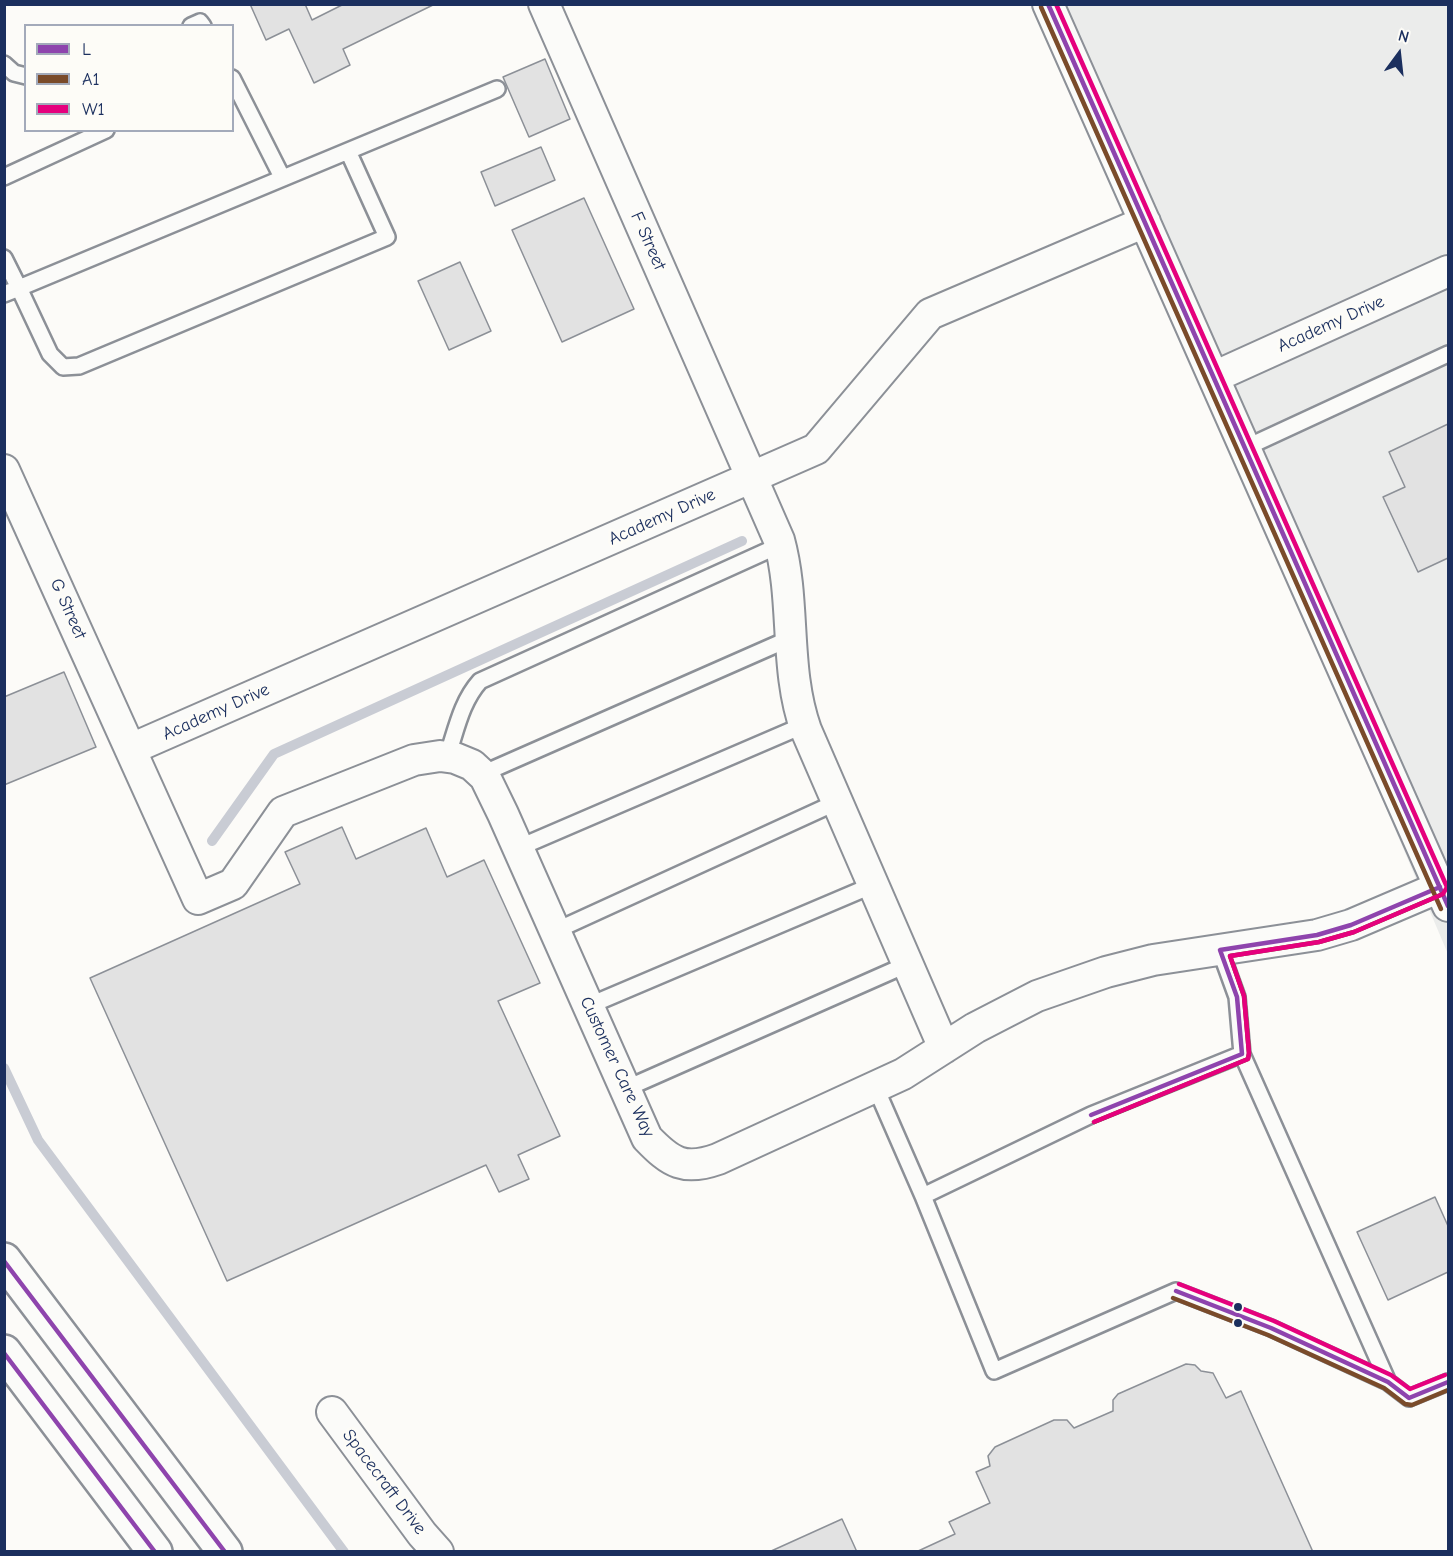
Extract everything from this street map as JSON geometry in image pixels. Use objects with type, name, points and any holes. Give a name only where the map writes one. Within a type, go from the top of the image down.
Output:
[{"type":"main road","points":[[4,1260],[225,1551]]},
{"type":"main road","points":[[4,1352],[155,1551]]},
{"type":"street","name":"F Street","points":[[544,4],[780,545],[786,573],[798,706],[804,725],[944,1048]]},
{"type":"street","points":[[1048,4],[1245,448],[1442,880]]},
{"type":"street","name":"Academy Drive","points":[[131,749],[816,449],[930,314],[1145,222]]},
{"type":"street","name":"Academy Drive","points":[[1214,377],[1449,272]]},
{"type":"street","name":"G Street","points":[[4,470],[131,749]]},
{"type":"street","points":[[131,749],[198,899],[233,884],[283,812],[414,760],[447,757],[472,765],[482,774]]},
{"type":"street","name":"Customer Care Way","points":[[482,774],[518,848],[647,1138],[663,1155],[679,1163],[701,1165],[718,1159],[903,1074],[1011,1008],[1066,986],[1106,972],[1154,960],[1317,935],[1351,925],[1442,880]]},
{"type":"street","name":"Spacecraft Drive","points":[[332,1412],[422,1534],[438,1551]]},
{"type":"lane","points":[[4,64],[14,73],[24,76]]},
{"type":"lane","points":[[234,82],[282,177]]},
{"type":"lane","points":[[12,291],[497,89]]},
{"type":"lane","points":[[4,177],[102,132]]},
{"type":"lane","points":[[4,258],[12,291],[50,354],[63,367],[79,366],[387,237],[348,151]]},
{"type":"lane","points":[[1245,448],[1449,354]]},
{"type":"lane","points":[[447,757],[466,701],[480,681],[780,545]]},
{"type":"lane","points":[[482,774],[791,638]]},
{"type":"lane","points":[[518,848],[804,725]]},
{"type":"lane","points":[[555,931],[837,802]]},
{"type":"lane","points":[[588,1006],[873,885]]},
{"type":"lane","points":[[1220,950],[1237,997],[1242,1054],[1388,1382]]},
{"type":"lane","points":[[625,1089],[908,964]]},
{"type":"lane","points":[[923,1196],[1091,1116],[1242,1054]]},
{"type":"lane","points":[[875,1086],[923,1196],[994,1371],[1176,1291],[1271,1328],[1388,1382],[1409,1398],[1449,1382]]},
{"type":"shaded area","points":[[1045,5],[1448,5],[1448,954]]},
{"type":"building","points":[[250,4],[305,4],[312,20],[344,4],[435,4],[343,49],[350,65],[314,83],[289,29],[266,40]]},
{"type":"building","points":[[545,59],[570,119],[529,137],[503,77]]},
{"type":"building","points":[[541,147],[555,180],[495,206],[481,172]]},
{"type":"building","points":[[584,198],[634,309],[562,342],[512,230]]},
{"type":"building","points":[[460,262],[491,331],[449,350],[418,281]]},
{"type":"building","points":[[1448,424],[1448,558],[1418,572],[1383,497],[1405,487],[1389,452]]},
{"type":"building","points":[[64,672],[96,747],[4,785],[4,697]]},
{"type":"building","points":[[342,827],[356,859],[426,828],[447,877],[484,860],[540,983],[498,1001],[560,1136],[518,1155],[529,1179],[499,1192],[486,1165],[227,1281],[90,978],[300,884],[285,852]]},
{"type":"building","points":[[1435,1197],[1448,1226],[1448,1272],[1388,1300],[1357,1232]]},
{"type":"building","points":[[1186,1364],[1195,1365],[1201,1371],[1213,1373],[1226,1398],[1241,1391],[1313,1552],[916,1552],[955,1534],[949,1522],[990,1503],[976,1472],[990,1466],[988,1456],[995,1447],[1054,1420],[1067,1420],[1074,1428],[1113,1411],[1113,1400],[1118,1394]]},
{"type":"building","points":[[842,1519],[857,1552],[769,1552]]},
{"type":"waterway","points":[[212,841],[274,754],[742,541]]},
{"type":"waterway","points":[[4,1068],[38,1140],[344,1552]]},
{"type":"transit line","name":"L","points":[[1048,4],[1448,906]]},
{"type":"transit line","name":"W1","points":[[1056,4],[1447,887],[1443,894],[1354,932],[1319,942],[1230,956],[1244,996],[1248,1059],[1094,1122]]},
{"type":"transit line","name":"A1","points":[[1041,7],[1441,909]]},
{"type":"transit line","name":"L","points":[[1091,1115],[1242,1054],[1237,997],[1220,950],[1317,935],[1351,925],[1440,887]]},
{"type":"transit line","name":"A1","points":[[1094,1122],[1248,1059],[1244,996],[1230,956],[1319,942],[1354,932],[1443,894]]},
{"type":"transit line","name":"L","points":[[4,1261],[225,1552]]},
{"type":"transit line","name":"W1","points":[[1179,1284],[1274,1321],[1391,1375],[1410,1389],[1445,1375]]},
{"type":"transit line","name":"L","points":[[1176,1291],[1271,1328],[1388,1382],[1409,1398],[1448,1382]]},
{"type":"transit line","name":"A1","points":[[1173,1298],[1268,1335],[1384,1388],[1405,1404],[1412,1405],[1448,1390]]},
{"type":"transit line","name":"L","points":[[4,1353],[155,1552]]}]
